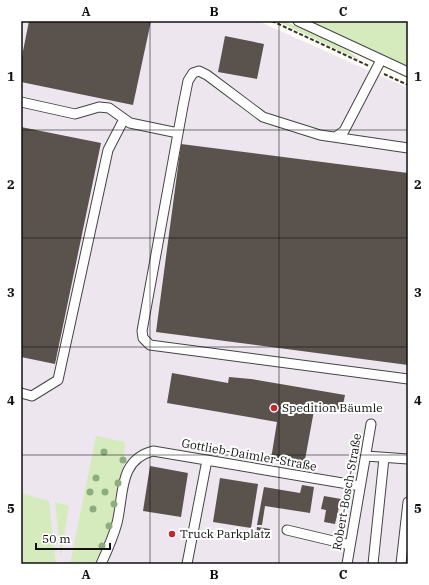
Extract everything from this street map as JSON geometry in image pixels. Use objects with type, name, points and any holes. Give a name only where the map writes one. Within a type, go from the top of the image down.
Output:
[{"type":"street","points":[[298,21],[408,72]]},
{"type":"street","points":[[337,136],[344,131],[381,60]]},
{"type":"street","points":[[408,148],[337,136],[320,135],[263,117],[199,71],[193,73],[188,81],[142,331],[143,338],[150,345],[408,379]]},
{"type":"street","points":[[21,102],[75,114],[99,107],[109,108],[130,123],[178,133]]},
{"type":"street","points":[[21,393],[32,396],[58,380],[108,150],[124,119]]},
{"type":"street","name":"Robert-Bosch-Straße","points":[[347,564],[371,424]]},
{"type":"street","name":"Gottlieb-Daimler-Straße","points":[[101,564],[113,537],[125,478],[129,467],[135,459],[142,454],[153,451],[360,486]]},
{"type":"street","points":[[366,456],[408,460]]},
{"type":"street","points":[[373,564],[384,458]]},
{"type":"street","points":[[188,564],[207,460]]},
{"type":"street","points":[[401,564],[408,502]]},
{"type":"street","points":[[287,530],[350,545]]},
{"type":"path","points":[[272,21],[408,85]]},
{"type":"shaded area","points":[[21,21],[258,21],[408,88],[408,564],[21,564]]},
{"type":"green space","points":[[277,21],[284,21],[336,44],[354,55],[359,60]]},
{"type":"green space","points":[[309,21],[408,21],[408,67],[400,64]]},
{"type":"green space","points":[[96,436],[125,442],[123,468],[113,521],[109,538],[97,564],[70,564]]},
{"type":"green space","points":[[21,493],[49,501],[56,564],[21,564]]},
{"type":"green space","points":[[55,502],[69,506],[61,557]]},
{"type":"building","points":[[29,21],[151,21],[133,105],[21,82],[21,61]]},
{"type":"building","points":[[225,36],[264,44],[257,79],[218,72]]},
{"type":"building","points":[[21,127],[101,143],[55,364],[21,357]]},
{"type":"building","points":[[181,144],[408,173],[408,365],[156,332]]},
{"type":"building","points":[[172,373],[228,383],[229,377],[251,379],[345,395],[342,410],[315,405],[304,465],[271,459],[277,422],[167,403]]},
{"type":"building","points":[[150,466],[188,473],[181,517],[143,511]]},
{"type":"building","points":[[220,478],[258,484],[251,528],[213,522]]},
{"type":"building","points":[[302,485],[314,487],[310,513],[265,506],[262,525],[257,525],[264,487],[300,493]]},
{"type":"building","points":[[324,496],[341,499],[335,524],[324,522],[326,510],[321,509]]},
{"type":"building","points":[[257,527],[270,529],[268,537],[256,535]]},
{"type":"place","name":"Spedition Bäumle","points":[[274,408]]},
{"type":"place","name":"Truck Parkplatz","points":[[172,534]]}]
